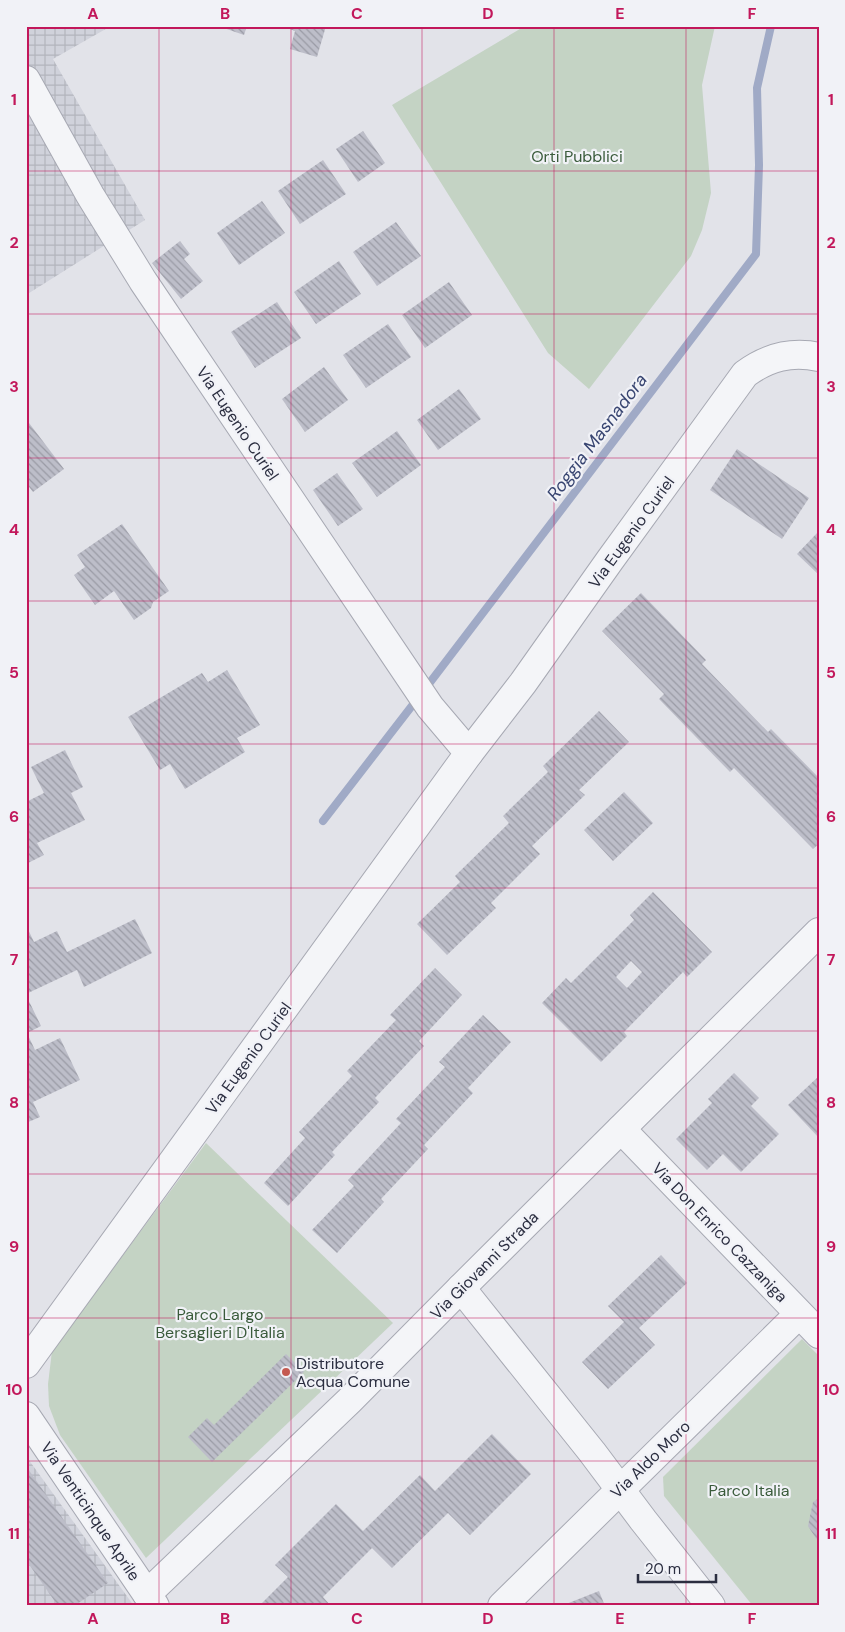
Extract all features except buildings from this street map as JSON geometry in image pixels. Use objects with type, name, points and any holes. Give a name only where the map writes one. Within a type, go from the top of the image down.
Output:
[{"type":"street","name":"Via Eugenio Curiel","points":[[26,80],[90,195],[143,281],[430,707],[470,753]]},
{"type":"street","name":"Via Eugenio Curiel","points":[[26,1364],[746,374],[756,366],[772,358],[795,354],[819,357]]},
{"type":"street","name":"Via Giovanni Strada","points":[[151,1600],[819,932]]},
{"type":"street","name":"Via Don Enrico Cazzaniga","points":[[621,1129],[819,1334]]},
{"type":"street","points":[[461,1288],[711,1606]]},
{"type":"street","name":"Via Aldo Moro","points":[[502,1606],[799,1314]]},
{"type":"street","name":"Via Venticinque Aprile","points":[[26,1416],[151,1600]]},
{"type":"shaded area","points":[[26,26],[111,26],[53,59],[145,220],[26,295]]},
{"type":"shaded area","points":[[26,1456],[134,1606],[26,1606]]},
{"type":"green space","name":"Orti Pubblici","points":[[525,26],[715,26],[702,85],[711,193],[702,230],[691,256],[589,389],[548,353],[392,105]]},
{"type":"green space","name":"Parco Largo Bersaglieri D'Italia","points":[[206,1143],[393,1323],[146,1558],[60,1435],[49,1406],[48,1384],[52,1351]]},
{"type":"green space","name":"Parco Italia","points":[[802,1339],[819,1356],[819,1606],[753,1606],[664,1496],[663,1477]]},
{"type":"waterway","name":"Roggia Masnadora","points":[[425,689],[756,254],[759,165],[757,88],[771,26]]},
{"type":"waterway","name":"Roggia Masnadora","points":[[323,821],[418,698]]},
{"type":"place","name":"Distributore Acqua Comune","points":[[286,1372]]}]
